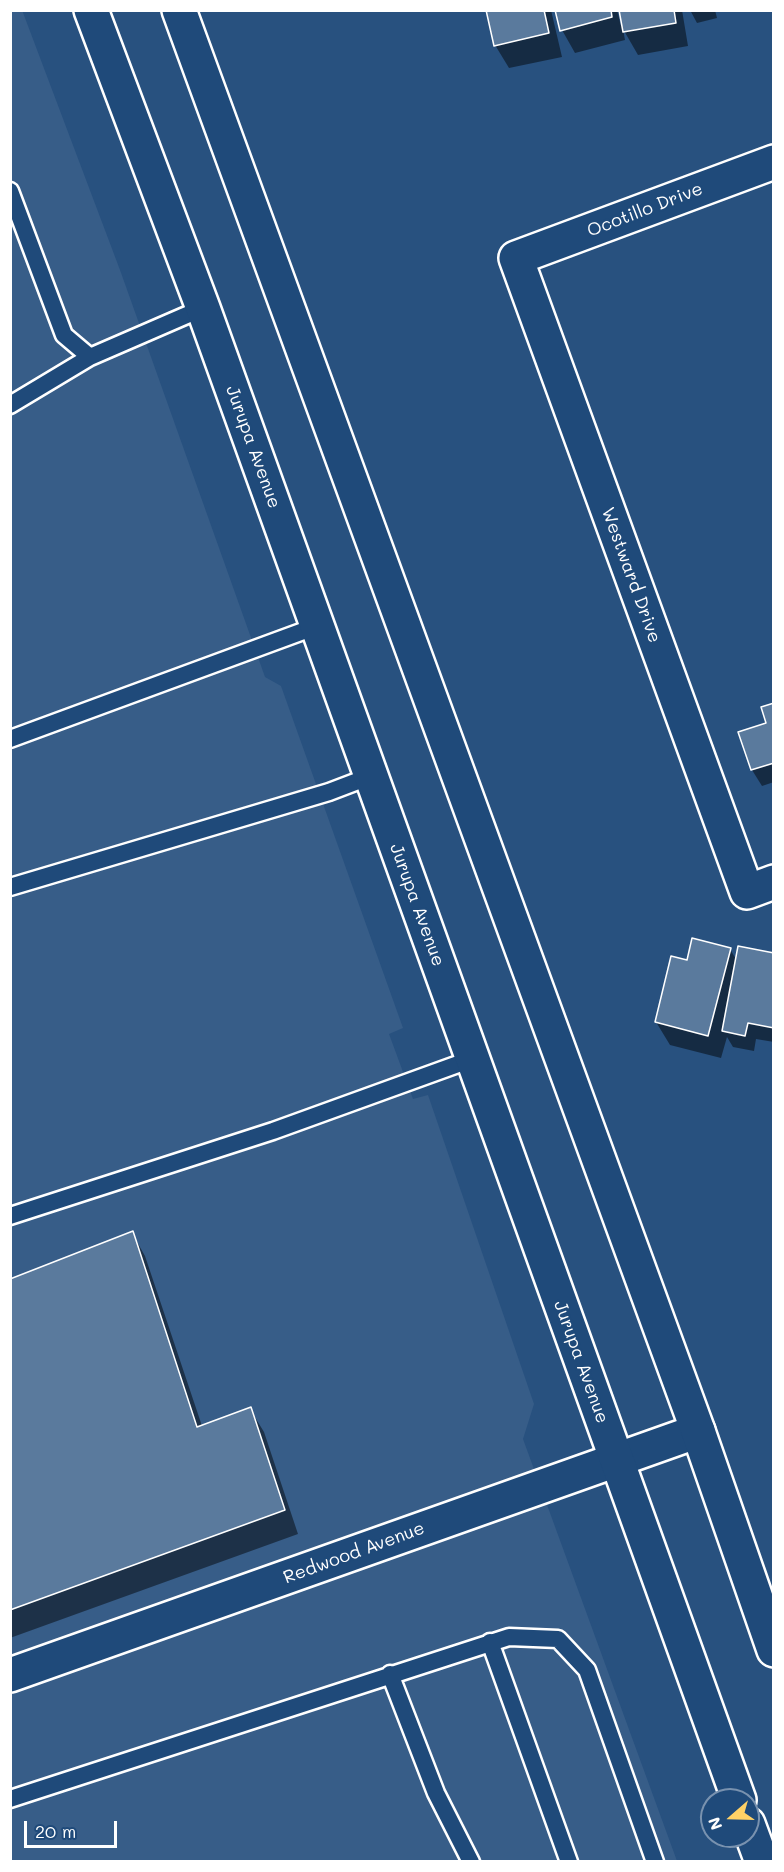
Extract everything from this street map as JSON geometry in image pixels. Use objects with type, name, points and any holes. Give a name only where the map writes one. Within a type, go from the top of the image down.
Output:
[{"type":"main road","name":"Jurupa Avenue","points":[[91,10],[203,308],[735,1788]]},
{"type":"main road","points":[[179,10],[698,1431],[774,1650]]},
{"type":"main road","name":"Ocotillo Drive","points":[[516,258],[774,162]]},
{"type":"main road","name":"Westward Drive","points":[[516,258],[760,887]]},
{"type":"main road","name":"Redwood Avenue","points":[[10,1674],[698,1431]]},
{"type":"lane","points":[[10,191],[64,335],[90,357]]},
{"type":"lane","points":[[10,405],[90,357],[203,308]]},
{"type":"lane","points":[[10,739],[317,626]]},
{"type":"lane","points":[[10,887],[328,792],[371,776]]},
{"type":"lane","points":[[10,1216],[273,1131],[472,1059]]},
{"type":"lane","points":[[10,1799],[490,1642],[509,1637],[558,1639],[587,1670],[655,1862]]},
{"type":"lane","points":[[490,1642],[569,1862]]},
{"type":"lane","points":[[390,1674],[436,1793],[471,1862]]},
{"type":"shaded area","points":[[22,10],[120,270],[265,677],[281,686],[403,1028],[389,1034],[413,1099],[428,1095],[534,1404],[523,1439],[677,1861],[11,1862],[10,11]]},
{"type":"building","points":[[486,10],[544,10],[549,33],[494,46]]},
{"type":"building","points":[[555,10],[611,10],[612,17],[560,31]]},
{"type":"building","points":[[619,10],[674,10],[676,23],[623,32]]},
{"type":"building","points":[[774,703],[774,763],[751,770],[738,732],[766,723],[761,707]]},
{"type":"building","points":[[692,938],[731,948],[708,1036],[655,1022],[671,956],[687,960]]},
{"type":"building","points":[[738,946],[774,953],[774,1028],[748,1023],[745,1036],[722,1031]]},
{"type":"building","points":[[133,1231],[197,1427],[251,1407],[285,1510],[10,1610],[10,1279]]}]
